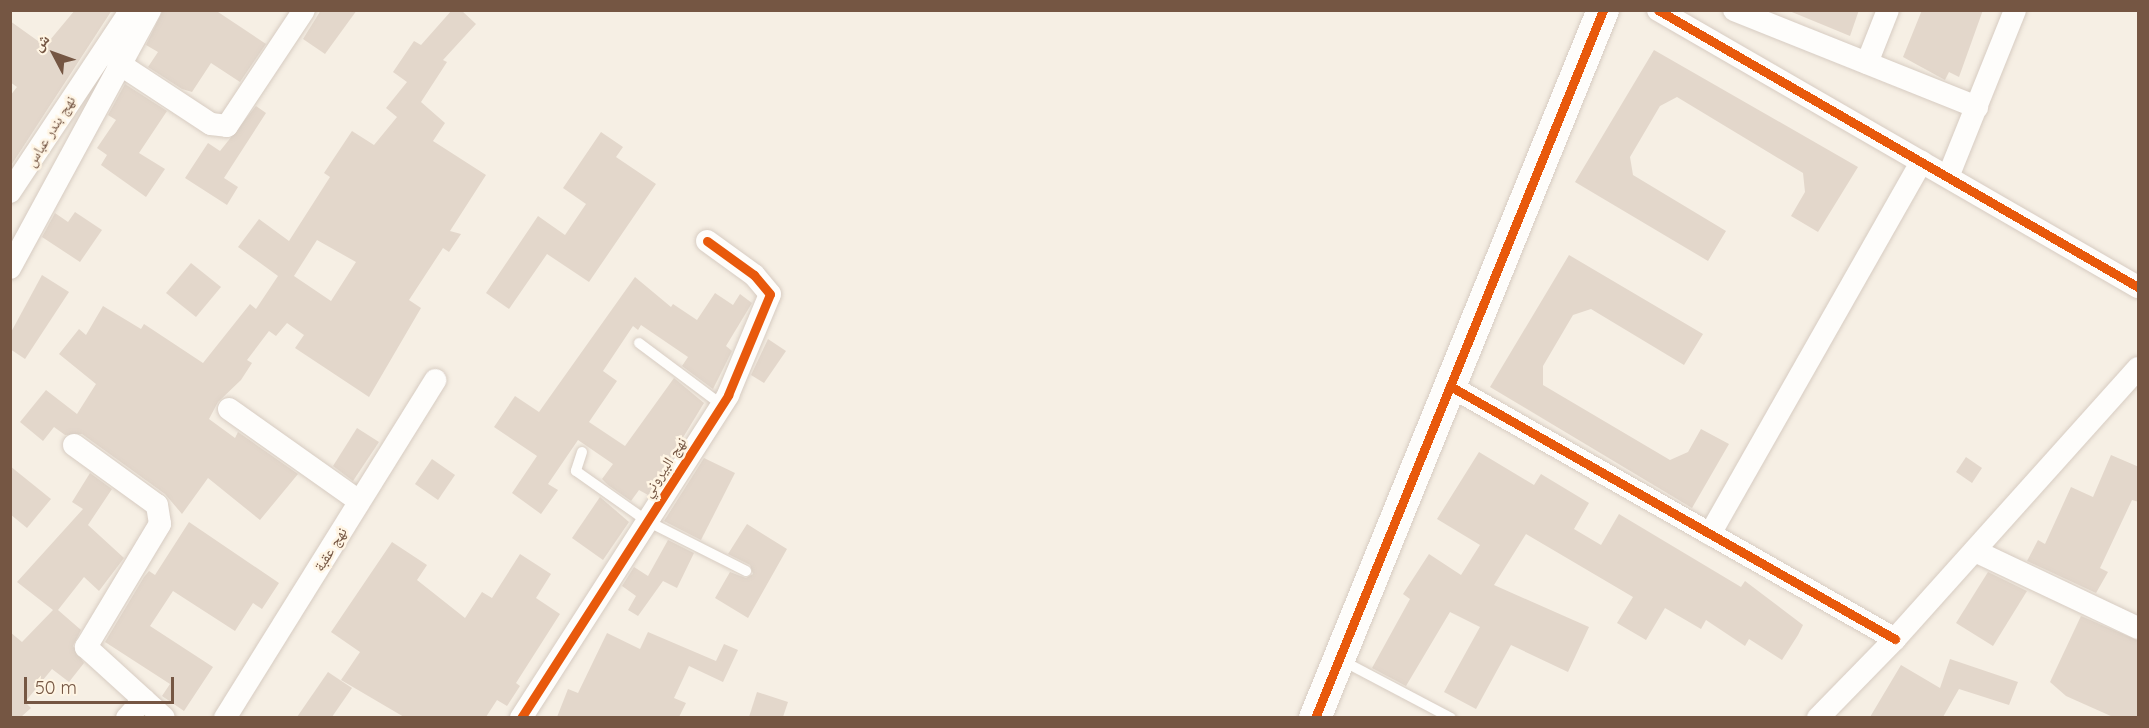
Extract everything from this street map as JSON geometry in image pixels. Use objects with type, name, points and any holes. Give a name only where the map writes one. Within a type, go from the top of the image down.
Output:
[{"type":"street","name":"نهج بندر عباس","points":[[10,192],[88,70],[130,10]]},
{"type":"street","points":[[10,268],[116,68],[150,10]]},
{"type":"street","points":[[88,70],[116,68],[212,124],[227,126],[304,10]]},
{"type":"street","points":[[1314,717],[1603,10]]},
{"type":"street","points":[[1658,10],[2139,287]]},
{"type":"street","points":[[1734,10],[1977,107]]},
{"type":"street","points":[[1867,63],[1888,10]]},
{"type":"street","points":[[1948,177],[2015,10]]},
{"type":"street","points":[[1710,534],[1921,162]]},
{"type":"street","name":"نهج البيروني","points":[[521,717],[722,405],[771,294],[754,275],[707,241]]},
{"type":"street","points":[[1818,717],[1895,639],[2136,376]]},
{"type":"street","name":"نهج عقبة","points":[[225,717],[435,380]]},
{"type":"street","points":[[1450,386],[1895,639]]},
{"type":"street","points":[[229,409],[359,501]]},
{"type":"street","points":[[74,445],[158,505],[160,524],[86,646],[164,717]]},
{"type":"street","points":[[1975,551],[2139,628]]},
{"type":"street","points":[[128,717],[144,699]]},
{"type":"lane","points":[[639,343],[722,405]]},
{"type":"lane","points":[[582,452],[576,471],[647,520],[746,571]]},
{"type":"lane","points":[[1338,659],[1451,717]]},
{"type":"building","points":[[75,10],[112,10],[10,167],[10,96],[17,87],[10,82],[10,21],[45,46]]},
{"type":"building","points":[[163,10],[215,10],[266,44],[240,82],[211,63],[192,92],[182,89],[148,67],[158,52],[146,45]]},
{"type":"building","points":[[321,10],[357,10],[325,54],[303,39]]},
{"type":"building","points":[[452,10],[461,10],[476,24],[443,60],[447,62],[421,102],[445,123],[433,141],[486,175],[450,231],[461,234],[449,252],[443,248],[409,300],[421,308],[369,397],[295,348],[304,335],[287,323],[276,336],[269,331],[247,360],[252,363],[241,380],[218,402],[209,419],[235,438],[238,432],[298,474],[260,520],[208,478],[182,514],[165,494],[82,434],[65,435],[54,427],[43,441],[20,422],[46,390],[77,414],[96,384],[59,354],[79,329],[86,335],[103,306],[141,329],[144,324],[203,363],[250,304],[256,309],[278,276],[238,247],[259,219],[289,241],[330,177],[324,173],[352,131],[374,145],[397,117],[386,108],[407,82],[393,72],[414,41],[421,45]],"holes":[[[317,240],[356,262],[331,301],[294,276]]]},
{"type":"building","points":[[1787,10],[1859,10],[1850,36]]},
{"type":"building","points":[[1922,10],[1983,10],[1959,77],[1949,72],[1945,80],[1903,57]]},
{"type":"building","points":[[1654,50],[1858,167],[1818,232],[1791,216],[1805,192],[1803,173],[1677,97],[1660,106],[1630,157],[1633,175],[1726,231],[1708,261],[1575,182]]},
{"type":"building","points":[[125,84],[167,111],[139,153],[165,169],[146,197],[101,165],[107,155],[97,148],[116,120],[108,115]]},
{"type":"building","points":[[256,106],[266,113],[224,178],[238,187],[227,205],[185,178],[208,143],[220,151]]},
{"type":"building","points":[[601,132],[623,147],[616,157],[656,184],[589,282],[547,254],[509,309],[486,293],[538,216],[565,235],[586,204],[563,188]]},
{"type":"building","points":[[75,212],[102,230],[80,262],[42,237],[55,213],[68,222]]},
{"type":"building","points":[[1569,255],[1703,334],[1684,365],[1591,309],[1573,315],[1543,366],[1543,385],[1670,460],[1688,452],[1701,429],[1729,444],[1692,508],[1490,387]]},
{"type":"building","points":[[191,263],[221,287],[196,317],[166,293]]},
{"type":"building","points":[[42,275],[69,292],[25,359],[10,349],[10,334]]},
{"type":"building","points":[[635,277],[671,307],[673,304],[697,320],[715,293],[733,305],[740,294],[752,303],[726,346],[732,351],[713,389],[682,366],[688,357],[641,325],[638,330],[633,326],[603,371],[617,381],[589,422],[625,446],[674,378],[704,403],[648,495],[639,490],[631,501],[608,485],[602,479],[613,464],[578,440],[548,484],[558,490],[541,514],[512,493],[537,456],[494,427],[515,396],[539,412]]},
{"type":"building","points":[[768,339],[786,351],[764,383],[751,375]]},
{"type":"building","points":[[357,428],[379,442],[353,481],[333,466]]},
{"type":"building","points":[[1479,452],[1534,485],[1541,474],[1589,503],[1574,529],[1601,545],[1619,514],[1741,587],[1745,581],[1803,625],[1798,635],[1782,660],[1749,639],[1745,646],[1706,620],[1701,629],[1665,608],[1646,640],[1617,623],[1633,597],[1526,534],[1494,585],[1589,627],[1568,672],[1511,645],[1476,709],[1444,692],[1480,627],[1450,612],[1406,686],[1372,668],[1410,599],[1403,594],[1429,554],[1461,575],[1480,545],[1437,519]]},
{"type":"building","points":[[2111,455],[2139,467],[2139,502],[2132,500],[2100,568],[2108,572],[2096,593],[2027,561],[2038,540],[2045,544],[2071,487],[2093,497]]},
{"type":"building","points":[[1966,457],[1982,468],[1972,483],[1956,472]]},
{"type":"building","points":[[704,458],[735,473],[701,540],[664,521]]},
{"type":"building","points":[[432,459],[455,475],[438,500],[415,484]]},
{"type":"building","points":[[10,466],[51,499],[27,528],[10,514]]},
{"type":"building","points":[[90,473],[112,489],[88,525],[124,558],[99,591],[84,577],[58,610],[81,630],[73,646],[84,663],[69,682],[52,669],[25,702],[31,708],[21,717],[10,717],[10,632],[22,642],[53,610],[17,582],[83,509],[72,502]]},
{"type":"building","points":[[600,497],[629,522],[603,560],[572,538]]},
{"type":"building","points":[[189,522],[279,583],[262,609],[253,603],[235,631],[173,591],[150,626],[213,667],[184,711],[162,696],[170,684],[105,642],[144,577],[149,571],[155,575]]},
{"type":"building","points":[[747,524],[787,549],[748,618],[715,598],[730,572],[746,578],[753,574],[750,565],[728,554]]},
{"type":"building","points":[[668,540],[694,553],[677,588],[663,581],[638,616],[628,610],[636,596],[622,586],[634,567],[648,576]]},
{"type":"building","points":[[392,542],[427,565],[417,580],[465,618],[482,592],[492,598],[520,554],[551,574],[536,598],[560,614],[516,683],[520,686],[507,706],[497,700],[486,717],[404,717],[341,680],[360,652],[331,632]]},
{"type":"building","points":[[1988,572],[2027,591],[1993,646],[1956,623]]},
{"type":"building","points":[[2081,616],[2139,641],[2139,717],[2113,717],[2066,696],[2050,682]]},
{"type":"building","points":[[648,632],[716,661],[724,644],[738,650],[723,682],[689,666],[674,698],[686,703],[679,717],[557,717],[568,689],[578,693],[607,633],[640,649]]},
{"type":"building","points":[[1950,659],[2018,682],[2009,705],[1959,689],[1943,717],[1870,717],[1901,665],[1940,688]]},
{"type":"building","points":[[328,672],[352,688],[332,717],[297,717]]},
{"type":"building","points":[[757,692],[788,702],[783,717],[749,717]]},
{"type":"cycle path","points":[[1315,718],[1603,10]]},
{"type":"cycle path","points":[[1658,10],[2138,287]]},
{"type":"cycle path","points":[[521,718],[728,395],[770,294],[754,275],[707,241]]},
{"type":"cycle path","points":[[1450,386],[1895,639]]}]
